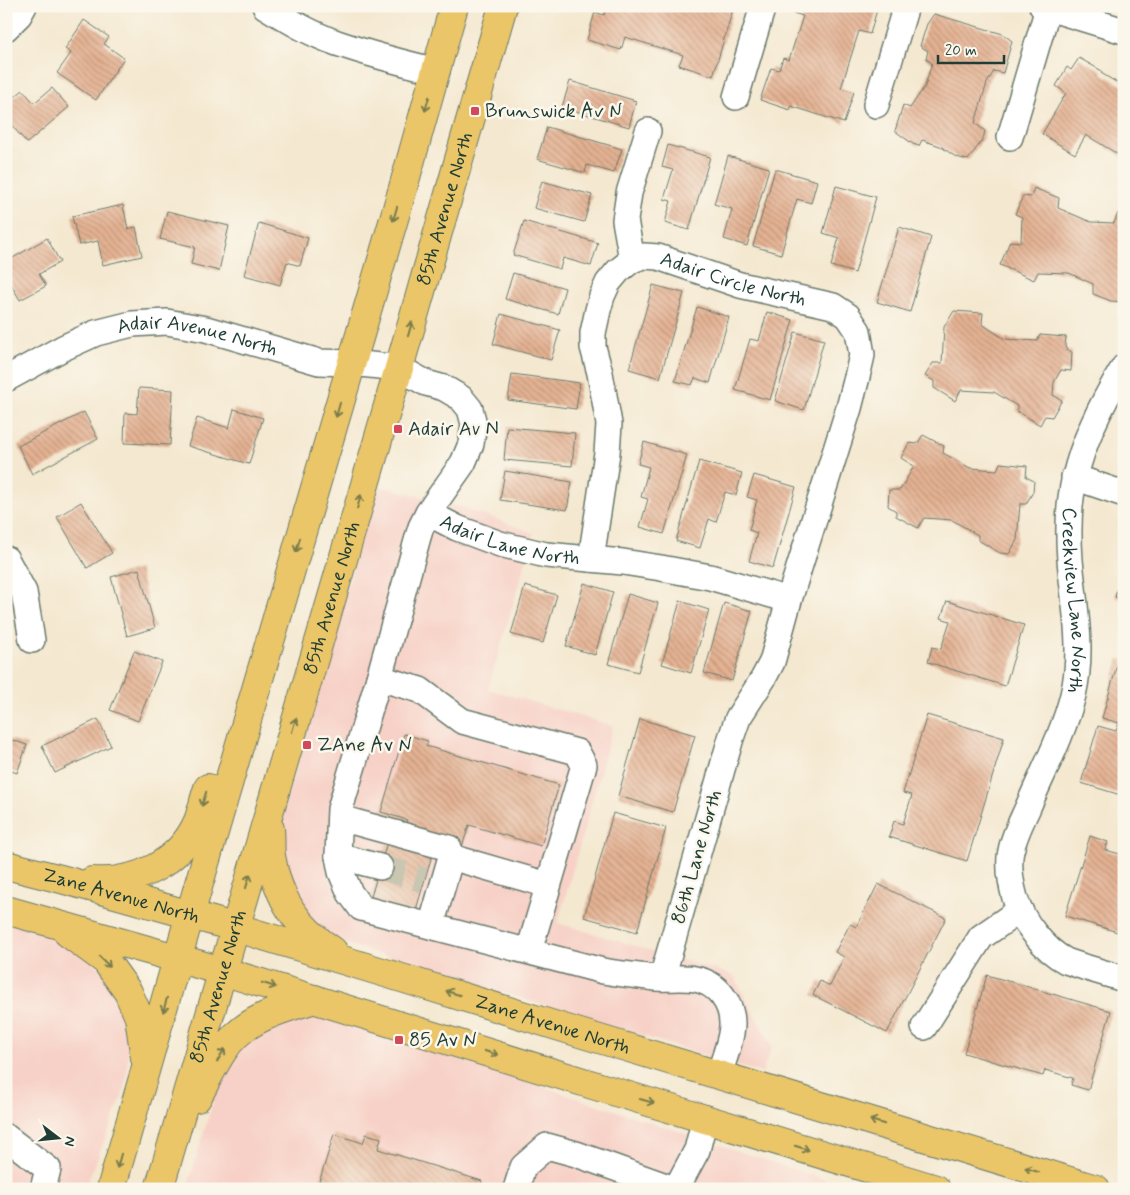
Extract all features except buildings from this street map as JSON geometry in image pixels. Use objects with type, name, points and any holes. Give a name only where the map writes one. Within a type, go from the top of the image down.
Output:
[{"type":"main road","points":[[111,1189],[437,71],[454,6]]},
{"type":"main road","name":"85th Avenue North","points":[[159,1189],[503,6]]},
{"type":"main road","points":[[61,879],[98,881],[136,876],[160,865],[186,843],[198,822],[258,620],[289,576]]},
{"type":"main road","points":[[270,805],[271,854],[276,878],[284,900],[293,915],[315,938],[340,956],[392,974]]},
{"type":"main road","name":"Zane Avenue North","points":[[6,865],[234,927],[1096,1189]]},
{"type":"main road","points":[[6,910],[222,970],[936,1189]]},
{"type":"main road","points":[[52,922],[106,961],[128,992],[139,1017],[146,1067]]},
{"type":"main road","points":[[172,1143],[223,1051],[241,1030],[282,1009],[315,1000]]},
{"type":"street","points":[[6,28],[19,15],[24,6]]},
{"type":"street","points":[[265,6],[297,26],[336,43],[437,71]]},
{"type":"street","points":[[736,97],[763,6]]},
{"type":"street","points":[[876,105],[906,6]]},
{"type":"street","points":[[1010,137],[1045,7],[1124,31]]},
{"type":"street","points":[[632,260],[625,220],[629,193],[648,131]]},
{"type":"street","name":"Adair Circle North","points":[[591,559],[607,453],[609,424],[600,373],[593,348],[593,333],[602,296],[618,271],[632,260],[644,256],[658,257],[740,285],[833,306],[848,316],[858,331],[862,354],[857,377],[789,600]]},
{"type":"street","name":"Adair Avenue North","points":[[6,379],[96,332],[132,324],[167,322],[206,329],[319,362],[399,368]]},
{"type":"street","name":"Creekview Lane North","points":[[1124,367],[1107,393],[1092,427],[1074,477],[1069,532],[1079,642],[1078,667],[1073,695],[1062,727],[1016,833],[1010,856],[1010,878],[1015,899],[1023,917],[1037,936],[1053,952],[1067,961],[1124,979]]},
{"type":"street","name":"Adair Lane North","points":[[399,368],[426,383],[444,388],[461,398],[470,409],[474,424],[471,444],[463,464],[428,513],[457,528],[500,544],[546,555],[661,568],[710,577],[789,600]]},
{"type":"street","points":[[1074,477],[1124,494]]},
{"type":"street","points":[[428,513],[418,537],[340,809],[338,856],[341,872],[350,893],[361,908],[603,971],[630,976],[696,979],[707,983],[719,991],[731,1012],[732,1027],[719,1074]]},
{"type":"street","points":[[6,559],[24,592],[32,640]]},
{"type":"street","name":"86th Lane North","points":[[662,978],[733,731],[738,718],[772,662],[789,600]]},
{"type":"street","points":[[379,678],[420,690],[462,721],[577,752],[584,765],[529,951]]},
{"type":"street","points":[[340,818],[449,848],[450,857],[433,883],[431,926]]},
{"type":"street","points":[[338,856],[380,867]]},
{"type":"street","points":[[450,857],[548,885]]},
{"type":"street","points":[[924,1027],[981,937],[1020,910]]},
{"type":"street","points":[[516,1189],[523,1167],[547,1146],[576,1154],[675,1189],[696,1150],[705,1118]]},
{"type":"street","points":[[6,1137],[48,1169],[43,1189]]},
{"type":"shaded area","points":[[376,485],[465,508],[534,533],[488,689],[613,726],[558,923],[733,975],[772,1047],[762,1073],[337,941],[314,922],[288,884],[278,830]]},
{"type":"shaded area","points":[[6,922],[55,936],[106,973],[127,1014],[128,1057],[125,1089],[85,1189],[6,1189]]},
{"type":"shaded area","points":[[331,1017],[853,1189],[187,1189],[221,1075],[249,1036],[294,1019]]},
{"type":"tunnel","points":[[380,867],[424,880]]},
{"type":"place","name":"Brunswick Av N","points":[[475,111]]},
{"type":"place","name":"Adair Av N","points":[[398,429]]},
{"type":"place","name":"ZAne Av N","points":[[307,745]]},
{"type":"place","name":"85 Av N","points":[[399,1040]]}]
